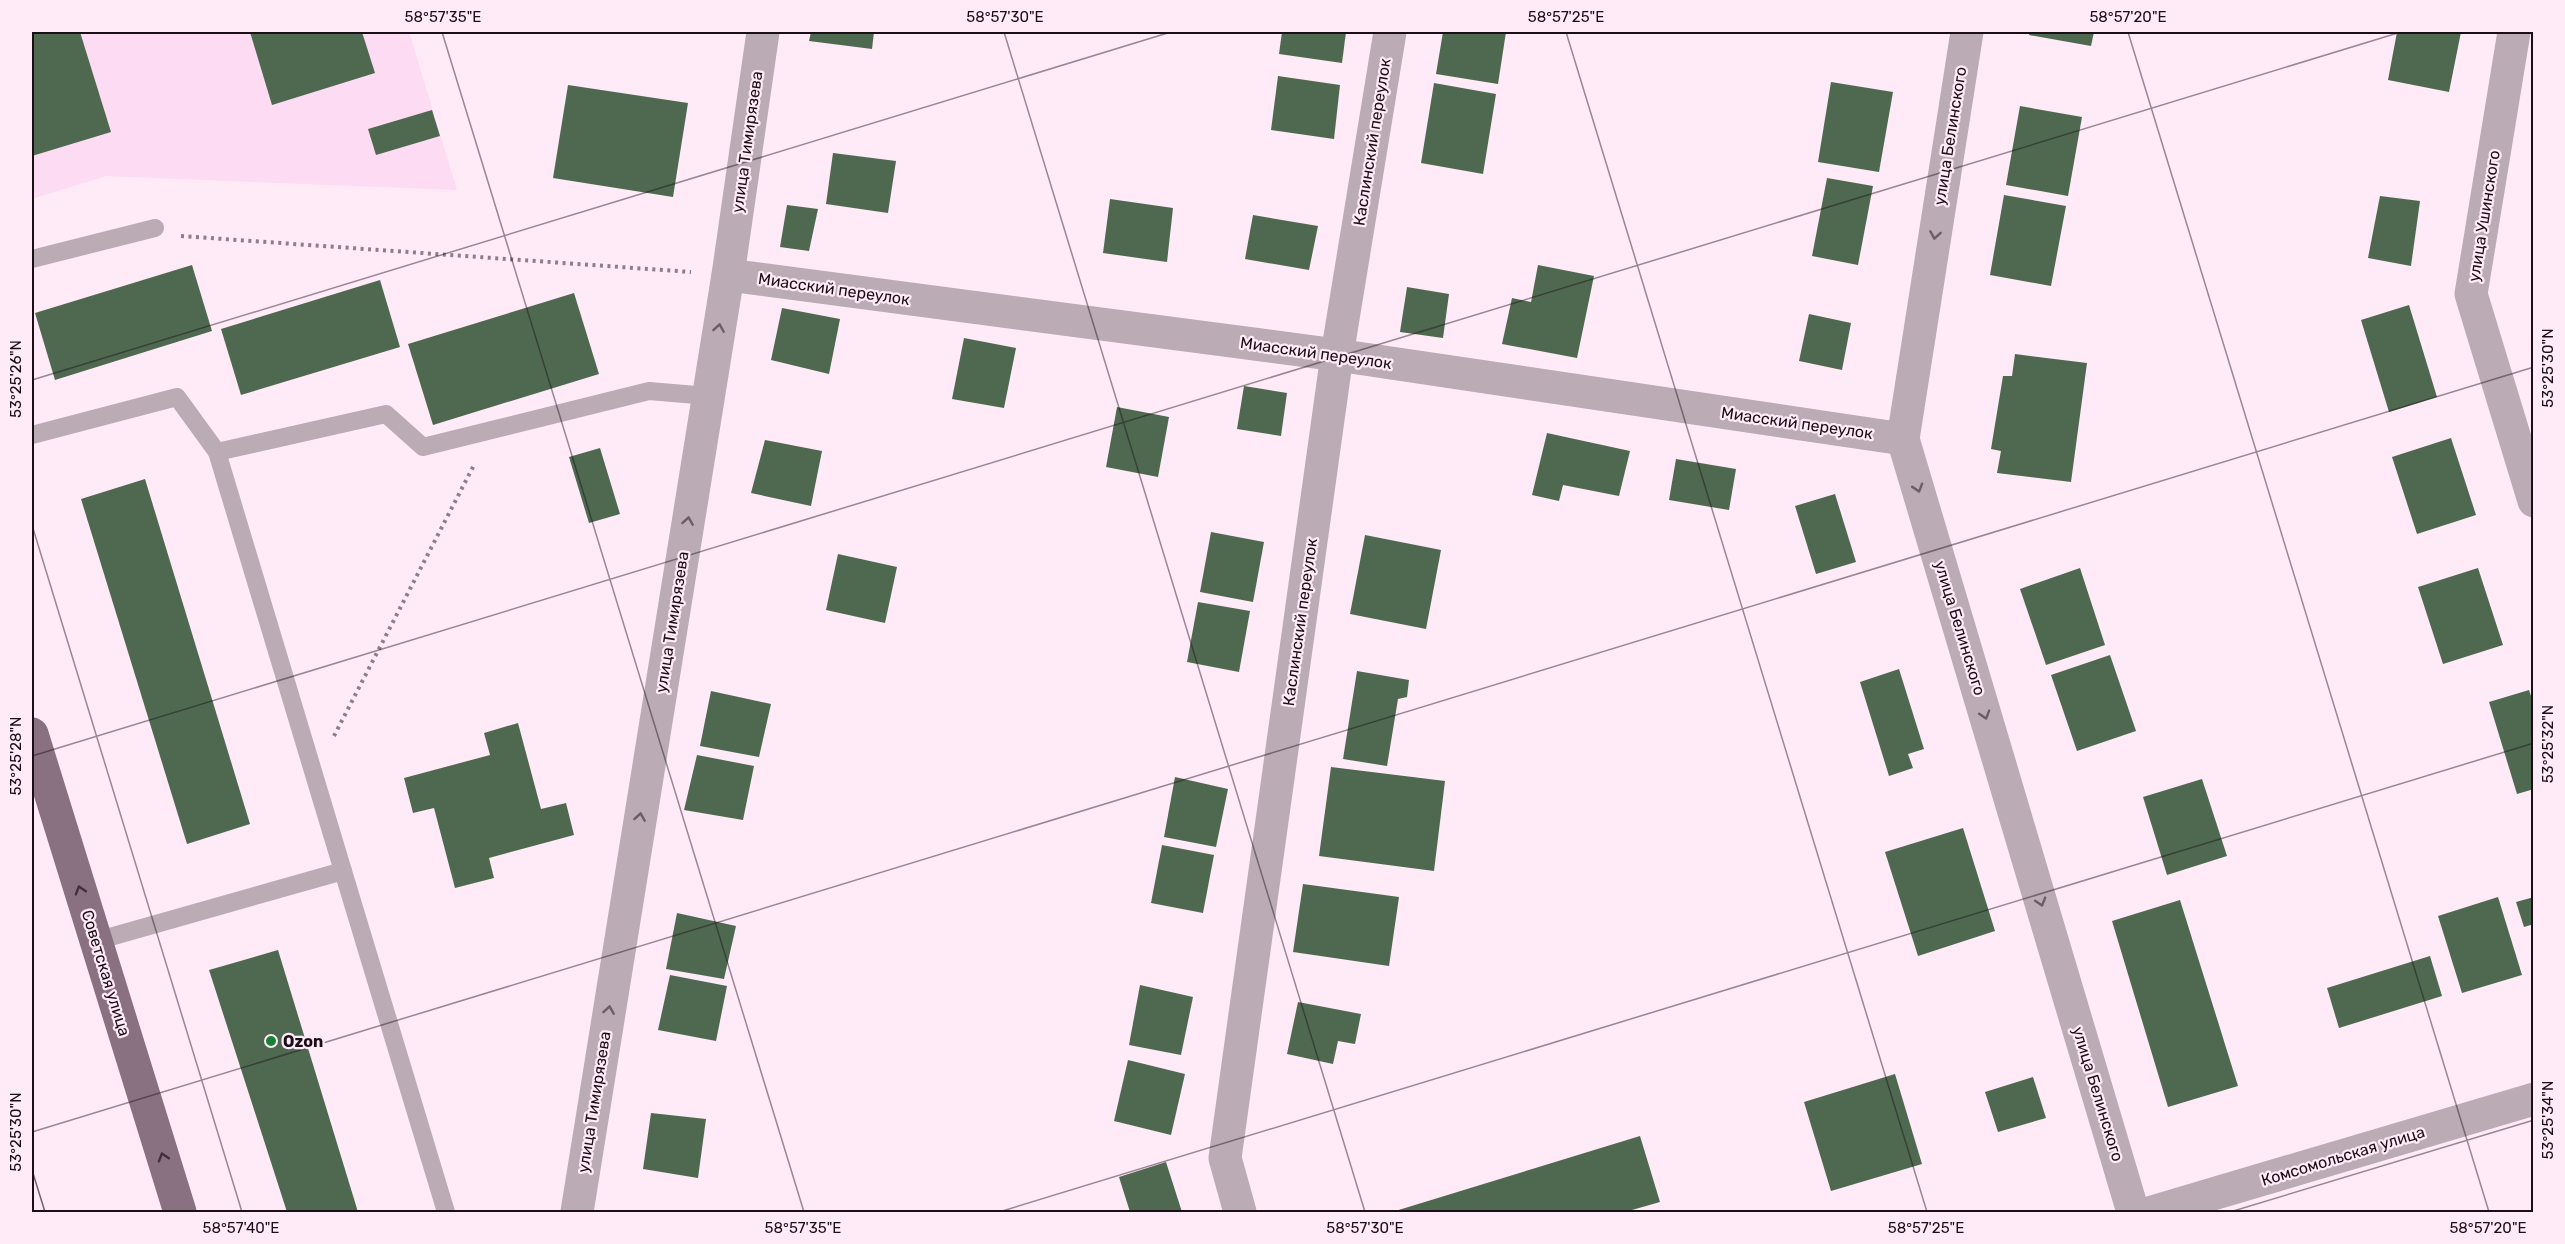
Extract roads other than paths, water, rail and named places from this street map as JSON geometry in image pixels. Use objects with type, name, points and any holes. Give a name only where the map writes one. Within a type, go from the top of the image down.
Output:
[{"type":"main road","name":"Советская улица","points":[[32,734],[180,1212]]},
{"type":"street","name":"улица Тимирязева","points":[[577,1212],[728,275],[763,32]]},
{"type":"street","name":"Каслинский переулок","points":[[1240,1212],[1225,1158],[1337,355],[1390,32]]},
{"type":"street","name":"улица Белинского","points":[[1967,32],[1903,439],[2133,1212]]},
{"type":"street","name":"улица Ушинского","points":[[2514,32],[2471,294],[2534,501]]},
{"type":"street","name":"Миасский переулок","points":[[728,275],[1337,355],[1903,439]]},
{"type":"street","name":"Комсомольская улица","points":[[2152,1212],[2534,1099]]},
{"type":"lane","points":[[32,259],[155,228]]},
{"type":"lane","points":[[217,452],[387,414],[423,447],[649,391],[708,396]]},
{"type":"lane","points":[[32,435],[177,397],[217,452],[446,1212]]},
{"type":"lane","points":[[96,941],[343,871]]},
{"type":"tram line","points":[[32,1170],[45,1212]]},
{"type":"place","name":"Ozon","points":[[271,1041]]}]
